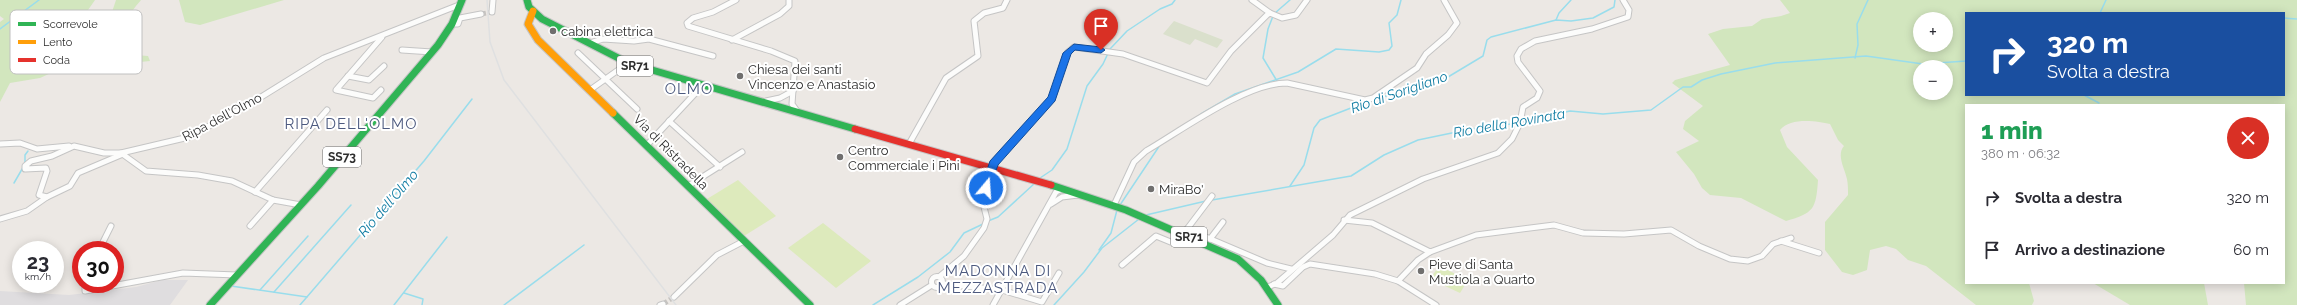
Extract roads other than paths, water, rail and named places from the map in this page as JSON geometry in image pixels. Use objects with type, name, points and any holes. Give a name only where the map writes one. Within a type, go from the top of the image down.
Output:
[{"type":"main road","name":"SR71","points":[[527,0],[533,11],[542,19],[628,63],[703,86],[1082,194],[1186,232],[1238,259],[1252,269],[1271,286],[1278,305]]},
{"type":"main road","name":"SS73","points":[[210,305],[301,205],[432,52],[452,24],[460,2]]},
{"type":"main road","name":"Via di Ristradella","points":[[533,11],[530,15],[528,24],[533,34],[810,305]]},
{"type":"street","points":[[492,12],[493,0]]},
{"type":"street","points":[[736,0],[687,23],[691,28],[771,51],[795,61],[792,104],[799,113]]},
{"type":"street","points":[[732,40],[780,14],[789,6],[789,0]]},
{"type":"street","points":[[909,144],[946,78],[978,56],[979,52],[974,21],[984,14],[1003,8],[1007,0]]},
{"type":"street","points":[[1252,0],[1270,13],[1282,18],[1296,15],[1307,0]]},
{"type":"street","points":[[1114,205],[1134,162],[1146,151],[1234,99],[1276,83],[1287,83],[1365,100],[1373,98],[1420,64],[1426,54],[1448,35],[1457,23],[1457,19],[1444,0]]},
{"type":"street","points":[[1271,286],[1333,235],[1344,220],[1423,179],[1498,153],[1512,139],[1520,123],[1523,107],[1537,98],[1540,91],[1538,86],[1518,62],[1517,56],[1521,49],[1535,41],[1592,29],[1628,17],[1629,10],[1622,0]]},
{"type":"street","name":"Ripa dell'Olmo","points":[[122,153],[140,150],[189,137],[247,106],[324,58],[383,36],[460,2]]},
{"type":"street","points":[[900,305],[932,285],[933,279],[940,277],[964,256],[986,226],[982,199],[994,163],[1052,99],[1068,53],[1074,47],[1123,54],[1142,62],[1207,83],[1231,51],[1270,13]]},
{"type":"street","points":[[452,24],[458,24],[460,18],[481,14]]},
{"type":"street","name":"Ripa dell'Olmo","points":[[381,90],[373,98],[336,90],[383,36]]},
{"type":"street","points":[[590,43],[603,39],[634,41],[649,39],[713,56]]},
{"type":"street","points":[[402,50],[432,52]]},
{"type":"street","points":[[578,53],[637,109]]},
{"type":"street","points":[[590,90],[628,63]]},
{"type":"street","points":[[348,76],[369,80],[384,66]]},
{"type":"street","points":[[647,145],[703,86]]},
{"type":"street","points":[[760,102],[780,98],[793,91]]},
{"type":"street","points":[[780,98],[777,102],[779,107],[788,103],[792,99]]},
{"type":"street","points":[[255,192],[327,110]]},
{"type":"street","points":[[669,121],[720,167]]},
{"type":"street","points":[[0,144],[20,143],[37,149],[74,146],[104,153],[122,153],[139,164],[146,172],[198,175],[232,180],[273,200],[301,205]]},
{"type":"street","points":[[47,197],[39,195],[46,168],[28,170],[25,169],[25,166],[31,161],[52,156],[74,146]]},
{"type":"street","points":[[688,186],[742,152]]},
{"type":"street","points":[[0,219],[27,211],[47,197],[69,187],[82,171],[122,153]]},
{"type":"street","points":[[1041,182],[1051,188],[1055,194]]},
{"type":"street","points":[[993,305],[1051,204],[1055,194],[1060,190],[1065,189]]},
{"type":"street","points":[[1062,197],[1065,189]]},
{"type":"street","points":[[1051,204],[1062,197],[1082,194]]},
{"type":"street","points":[[1122,265],[1156,236],[1173,243],[1186,232],[1212,196]]},
{"type":"street","points":[[250,226],[273,200]]},
{"type":"street","points":[[1344,220],[1372,223],[1430,252]]},
{"type":"street","points":[[1210,239],[1223,222]]},
{"type":"street","points":[[1398,280],[1418,260],[1430,252],[1476,235],[1554,225],[1583,233],[1624,234],[1641,231],[1658,232],[1671,230],[1730,259],[1748,261],[1762,256],[1773,244],[1791,238]]},
{"type":"street","points":[[104,241],[111,226]]},
{"type":"street","points":[[1186,232],[1210,239],[1267,263],[1290,269]]},
{"type":"street","points":[[674,297],[716,255],[744,241]]},
{"type":"street","points":[[1780,241],[1819,253]]},
{"type":"street","points":[[1271,286],[1283,286],[1302,267],[1310,264],[1375,274],[1398,280],[1436,305]]},
{"type":"street","points":[[124,284],[183,273],[237,275]]},
{"type":"street","points":[[932,285],[938,287],[943,284],[1002,290],[1042,302],[1059,273]]},
{"type":"street","points":[[940,277],[943,280],[943,284]]},
{"type":"waterway","points":[[26,10],[39,0]]},
{"type":"waterway","points":[[1040,178],[1052,170],[1067,149],[1087,86],[1103,64],[1110,49],[1127,31],[1160,9],[1172,4],[1175,0]]},
{"type":"waterway","points":[[1275,13],[1290,0]]},
{"type":"waterway","points":[[1276,80],[1298,72],[1336,49],[1379,52],[1389,50],[1392,46],[1389,23],[1397,15],[1401,0]]},
{"type":"waterway","points":[[1556,20],[1559,13],[1571,0]]},
{"type":"waterway","points":[[1556,20],[1571,21],[1593,18],[1614,7],[1615,0]]},
{"type":"waterway","points":[[1855,57],[1858,45],[1857,24],[1868,0]]},
{"type":"waterway","points":[[2100,12],[2106,0]]},
{"type":"waterway","points":[[1273,16],[1268,29],[1263,58],[1276,80]]},
{"type":"waterway","name":"Rio della Rovinata","points":[[2285,18],[2297,19]]},
{"type":"waterway","name":"Rio di Sorigliano","points":[[1376,99],[1448,77],[1483,56],[1487,40],[1491,37],[1556,20]]},
{"type":"waterway","points":[[0,29],[10,22]]},
{"type":"waterway","name":"Rio della Rovinata","points":[[1855,57],[1866,56],[1923,64],[1965,61]]},
{"type":"waterway","name":"Rio della Rovinata","points":[[1522,122],[1570,111],[1603,114],[1651,110],[1683,87],[1691,87],[1702,80],[1721,74],[1775,63],[1855,57]]},
{"type":"waterway","points":[[1201,114],[1235,94],[1276,80]]},
{"type":"waterway","points":[[2086,96],[2099,103]]},
{"type":"waterway","name":"Rio dell'Olmo","points":[[307,297],[424,161],[472,99]]},
{"type":"waterway","name":"Rio di Sorigliano","points":[[1290,186],[1304,165],[1314,128],[1320,120],[1369,101]]},
{"type":"waterway","name":"Rio della Rovinata","points":[[1212,200],[1351,176],[1384,155],[1418,140],[1471,129],[1519,123]]},
{"type":"waterway","points":[[1120,205],[1160,145]]},
{"type":"waterway","points":[[14,183],[25,164],[25,155],[28,151]]},
{"type":"waterway","points":[[988,221],[998,217],[1035,183]]},
{"type":"waterway","points":[[1146,215],[1206,201]]},
{"type":"waterway","points":[[274,292],[351,205]]},
{"type":"waterway","points":[[1099,250],[1111,233],[1117,210]]},
{"type":"waterway","points":[[1054,305],[1084,272],[1102,248],[1139,219]]},
{"type":"waterway","points":[[873,305],[918,277],[950,252],[964,233],[983,224]]},
{"type":"waterway","points":[[260,290],[308,236]]},
{"type":"waterway","points":[[394,305],[447,237]]},
{"type":"waterway","points":[[504,305],[584,245]]},
{"type":"waterway","points":[[231,286],[307,297]]},
{"type":"waterway","points":[[404,293],[423,299],[422,305]]},
{"type":"waterway","name":"Rio dell'Olmo","points":[[300,305],[307,297]]},
{"type":"tunnel","points":[[481,14],[492,12]]},
{"type":"tunnel","points":[[663,304],[674,297]]},
{"type":"railway","points":[[487,0],[490,42],[504,80],[676,305]]},
{"type":"place","name":"cabina elettrica","points":[[553,31]]},
{"type":"place","name":"Chiesa dei santi Vincenzo e Anastasio","points":[[740,76]]},
{"type":"place","name":"Centro Commerciale i Pini","points":[[840,157]]},
{"type":"place","name":"MiraBo'","points":[[1151,189]]},
{"type":"place","name":"Pieve di Santa Mustiola a Quarto","points":[[1421,271]]},
{"type":"district","name":"OLMO","points":[[689,89]]},
{"type":"district","name":"RIPA DELL'OLMO","points":[[351,124]]},
{"type":"district","name":"MADONNA DI MEZZASTRADA","points":[[998,280]]}]
